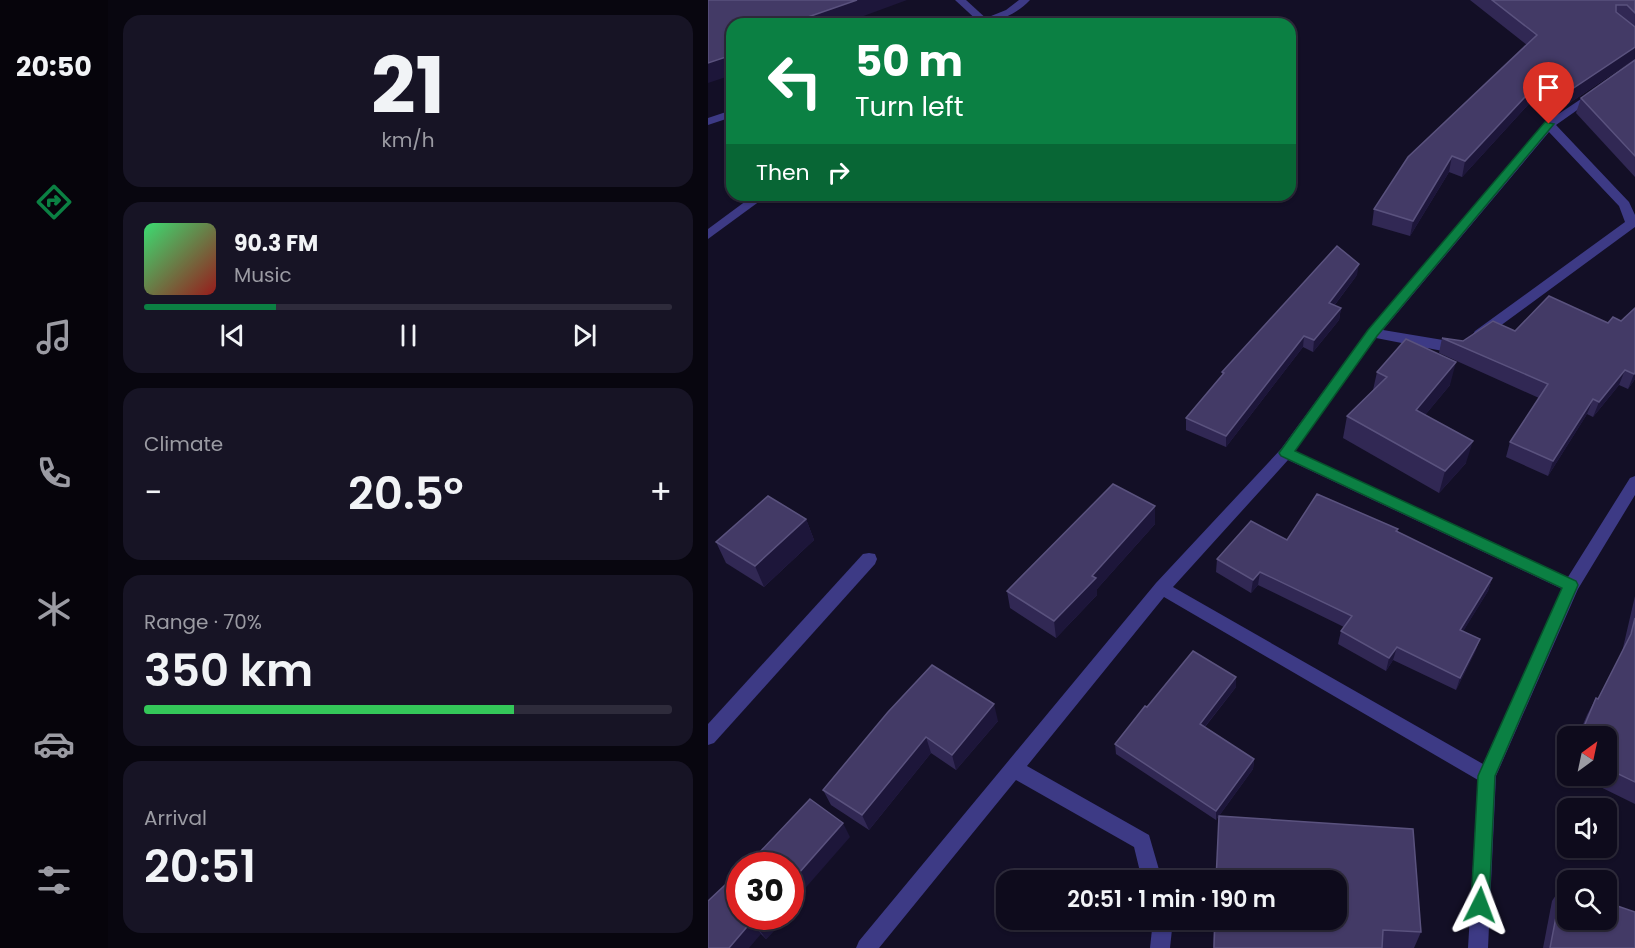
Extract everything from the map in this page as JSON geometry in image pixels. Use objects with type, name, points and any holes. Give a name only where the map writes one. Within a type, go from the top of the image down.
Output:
[{"type":"street","points":[[960,0],[980,18]]},
{"type":"street","points":[[996,18],[1010,12],[1025,0]]},
{"type":"street","points":[[866,948],[1162,588],[1286,453],[1373,333],[1549,124],[1606,84]]},
{"type":"street","points":[[708,122],[726,115]]},
{"type":"street","points":[[1373,333],[1458,350],[1632,223],[1626,205],[1549,124]]},
{"type":"street","points":[[708,235],[754,201]]},
{"type":"street","points":[[1286,453],[1571,585]]},
{"type":"street","points":[[1478,948],[1487,776],[1571,585],[1635,482]]},
{"type":"street","points":[[708,737],[869,559]]},
{"type":"street","points":[[1162,588],[1487,776]]},
{"type":"street","points":[[1014,769],[1142,841],[1149,870]]},
{"type":"street","points":[[1160,948],[1162,930]]},
{"type":"building","points":[[708,0],[857,0],[808,17],[810,18],[726,18],[726,57],[708,63]]},
{"type":"building","points":[[1492,0],[1635,0],[1635,13],[1627,5],[1616,5],[1616,12],[1635,27],[1635,47],[1572,89],[1552,68],[1465,161],[1452,156],[1413,221],[1374,209],[1408,157],[1537,35]]},
{"type":"building","points":[[1635,60],[1635,156],[1581,98]]},
{"type":"building","points":[[1337,246],[1359,264],[1329,303],[1341,308],[1314,340],[1304,336],[1226,436],[1186,418],[1224,373],[1222,372]]},
{"type":"building","points":[[1549,296],[1608,323],[1613,317],[1621,321],[1635,308],[1634,374],[1625,370],[1599,402],[1593,399],[1553,461],[1510,442],[1548,384],[1442,338],[1463,341],[1493,321],[1515,331]]},
{"type":"building","points":[[1406,339],[1456,362],[1416,410],[1473,441],[1445,471],[1347,416],[1387,377],[1377,372]]},
{"type":"building","points":[[1113,484],[1155,506],[1092,576],[1096,578],[1054,621],[1007,591]]},
{"type":"building","points":[[1317,494],[1398,529],[1396,531],[1492,578],[1460,630],[1480,639],[1460,678],[1397,647],[1389,658],[1341,631],[1352,616],[1260,572],[1253,580],[1217,559],[1251,521],[1287,540]]},
{"type":"building","points":[[768,496],[806,519],[755,566],[716,542]]},
{"type":"building","points":[[1635,618],[1635,782],[1617,773],[1617,726],[1584,726],[1596,698],[1598,699],[1631,634]]},
{"type":"building","points":[[1193,651],[1236,677],[1200,724],[1254,759],[1216,811],[1115,744]]},
{"type":"building","points":[[932,665],[994,704],[952,755],[926,737],[862,815],[823,790],[888,712]]},
{"type":"building","points":[[810,799],[843,823],[804,867],[804,852],[759,852]]},
{"type":"building","points":[[1219,816],[1413,829],[1421,932],[1383,930],[1382,948],[1214,948],[1215,930],[1347,930],[1347,870],[1216,870]]},
{"type":"building","points":[[726,884],[726,930],[744,930],[729,948],[708,948],[708,901]]},
{"type":"building","points":[[1617,906],[1635,912],[1635,948],[1550,948],[1557,912],[1557,930],[1617,930]]},
{"type":"route","points":[[1480,905],[1487,776],[1571,585],[1286,453],[1373,333],[1549,124]]}]
